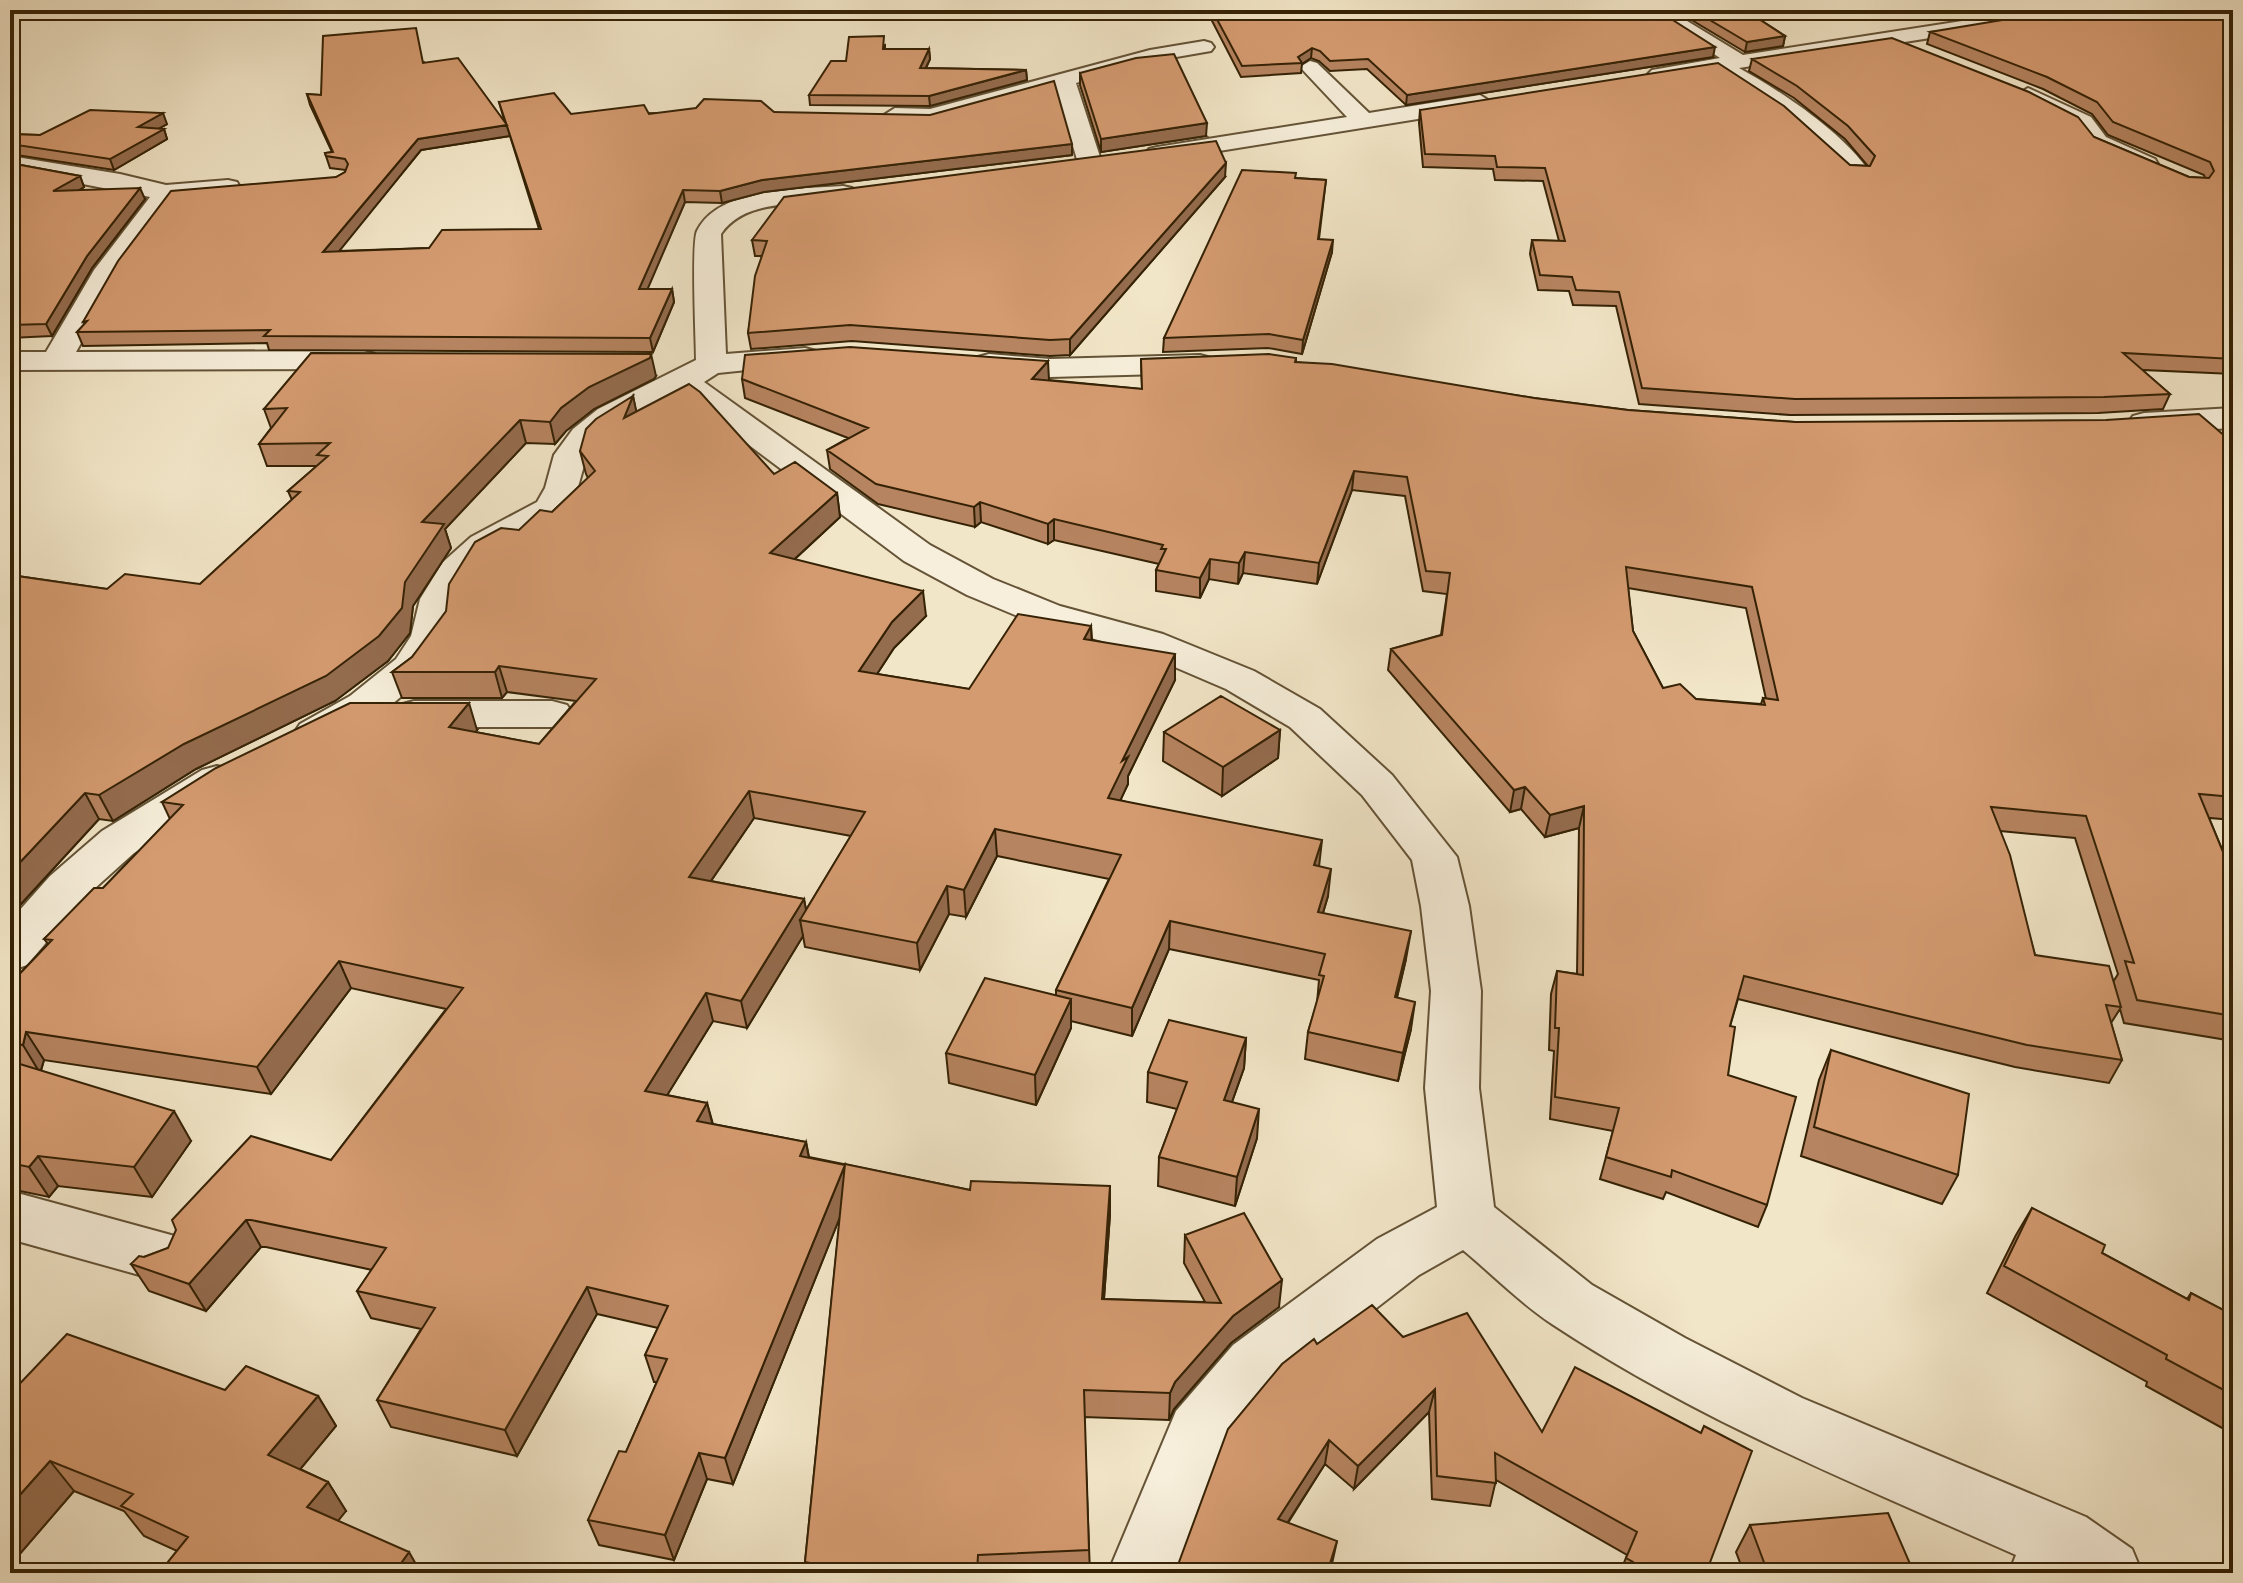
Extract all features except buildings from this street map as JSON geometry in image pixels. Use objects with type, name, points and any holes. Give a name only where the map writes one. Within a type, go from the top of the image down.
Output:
[{"type":"street","points":[[1656,10],[1814,127],[1857,171]]},
{"type":"street","points":[[1962,10],[1996,21]]},
{"type":"street","points":[[1640,77],[2070,10]]},
{"type":"street","points":[[1885,38],[1925,54]]},
{"type":"street","points":[[869,114],[935,124],[1064,79],[1157,54],[1204,47]]},
{"type":"street","points":[[1310,67],[1364,121]]},
{"type":"street","points":[[1064,79],[1090,163]]},
{"type":"street","points":[[2006,87],[2034,97],[2083,122],[2098,142],[2170,174]]},
{"type":"street","points":[[1060,168],[1502,99]]},
{"type":"street","points":[[10,163],[120,181],[166,193],[259,185]]},
{"type":"street","points":[[697,372],[708,234],[720,217],[734,210],[764,203],[865,190]]},
{"type":"street","points":[[56,360],[108,270],[166,193]]},
{"type":"street","points":[[647,363],[697,372],[820,356]]},
{"type":"street","points":[[10,361],[392,361]]},
{"type":"street","points":[[966,361],[1050,368],[1227,362]]},
{"type":"street","points":[[10,953],[67,887],[118,842],[212,782],[352,713],[404,672],[432,635],[435,608],[466,558],[535,520],[551,507],[560,496],[573,449],[587,433],[697,372]]},
{"type":"street","points":[[697,372],[800,470],[861,510],[917,553],[980,587],[1046,614],[1149,642],[1240,680],[1305,718],[1377,785],[1434,857],[1445,906],[1456,991],[1452,1088],[1467,1219],[1571,1304],[1663,1358],[1779,1419],[2071,1562]]},
{"type":"street","points":[[2113,425],[2228,422]]},
{"type":"street","points":[[352,713],[552,714]]},
{"type":"street","points":[[10,1215],[161,1256]]},
{"type":"street","points":[[1142,1573],[1199,1432],[1255,1365],[1398,1257],[1467,1219]]}]
